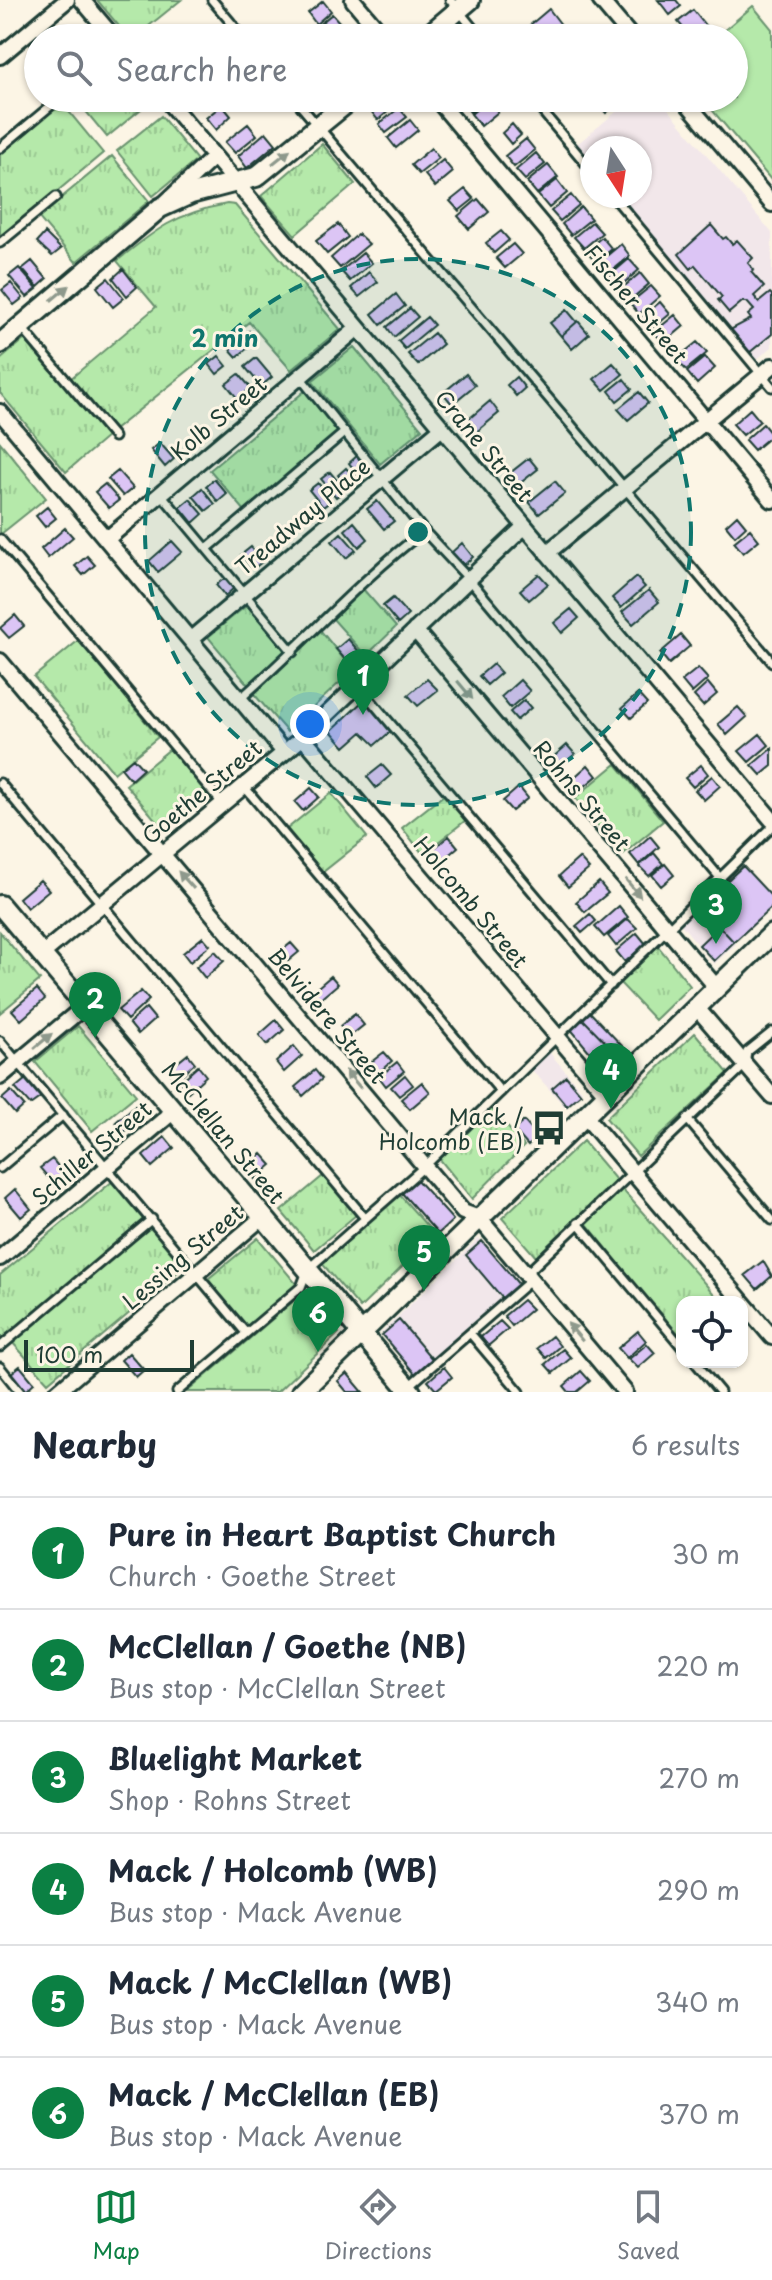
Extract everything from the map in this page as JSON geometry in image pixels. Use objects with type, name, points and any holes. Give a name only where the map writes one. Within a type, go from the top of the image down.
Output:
[{"type":"street","points":[[38,24],[67,0]]},
{"type":"street","points":[[82,0],[102,24]]},
{"type":"street","points":[[353,0],[373,24]]},
{"type":"street","points":[[600,0],[620,24]]},
{"type":"street","points":[[439,24],[459,3]]},
{"type":"street","points":[[0,56],[24,36]]},
{"type":"street","name":"Crane Street","points":[[177,112],[772,820]]},
{"type":"street","points":[[160,208],[191,194],[256,177],[336,112]]},
{"type":"street","name":"Fischer Street","points":[[448,112],[772,500]]},
{"type":"street","points":[[695,112],[772,204]]},
{"type":"street","points":[[0,344],[160,208],[214,157]]},
{"type":"street","name":"Kolb Street","points":[[107,539],[358,328]]},
{"type":"street","points":[[547,553],[767,371]]},
{"type":"street","points":[[0,412],[283,751]]},
{"type":"street","name":"Treadway Place","points":[[191,639],[442,428]]},
{"type":"street","name":"Goethe Street","points":[[42,954],[242,784],[303,737],[525,526]]},
{"type":"street","name":"Rohns Street","points":[[415,630],[717,988]]},
{"type":"street","name":"Belvidere Street","points":[[0,661],[463,1212],[479,1218],[625,1392]]},
{"type":"street","name":"Holcomb Street","points":[[303,737],[607,1095]]},
{"type":"street","name":"McClellan Street","points":[[0,905],[409,1390]]},
{"type":"street","points":[[301,1392],[772,934]]},
{"type":"street","points":[[0,1077],[85,1006]]},
{"type":"street","points":[[697,1008],[772,1096]]},
{"type":"street","name":"Schiller Street","points":[[0,1258],[174,1111]]},
{"type":"street","points":[[585,1116],[772,1337]]},
{"type":"street","name":"Lessing Street","points":[[57,1392],[264,1216]]},
{"type":"lane","points":[[212,0],[232,24]]},
{"type":"lane","points":[[459,3],[472,24]]},
{"type":"lane","points":[[0,148],[43,112]]},
{"type":"lane","points":[[306,112],[772,662]]},
{"type":"lane","points":[[543,112],[580,157]]},
{"type":"lane","points":[[0,243],[56,197]]},
{"type":"lane","points":[[624,208],[767,371],[772,387]]},
{"type":"lane","points":[[21,326],[114,437]]},
{"type":"lane","points":[[300,377],[424,531],[469,579],[721,879]]},
{"type":"lane","points":[[207,549],[345,432]]},
{"type":"lane","points":[[161,494],[293,652]]},
{"type":"lane","points":[[240,699],[293,652],[378,566],[424,531]]},
{"type":"lane","points":[[0,539],[221,802]]},
{"type":"lane","points":[[358,685],[611,985]]},
{"type":"lane","points":[[0,783],[365,1218]]},
{"type":"lane","points":[[242,784],[501,1092]]},
{"type":"lane","points":[[177,1392],[301,1287],[308,1269],[425,1166],[772,827]]},
{"type":"lane","points":[[409,1390],[529,1277],[578,1223],[745,1065],[747,1052],[772,1032]]},
{"type":"lane","points":[[0,1041],[198,1272],[246,1333]]},
{"type":"lane","points":[[0,1168],[63,1115]]},
{"type":"lane","points":[[687,1119],[772,1220]]},
{"type":"lane","points":[[0,1347],[152,1219]]},
{"type":"lane","points":[[578,1223],[676,1340]]},
{"type":"lane","points":[[470,1333],[520,1392]]},
{"type":"lane","points":[[0,1367],[20,1392]]},
{"type":"lane","points":[[700,1368],[720,1392]]},
{"type":"shaded area","points":[[616,112],[671,112],[772,233],[772,347],[756,360],[629,208],[652,208],[652,136],[587,136]]},
{"type":"shaded area","points":[[698,906],[736,944],[714,964],[680,923]]},
{"type":"shaded area","points":[[549,1052],[582,1091],[566,1108],[532,1070]]},
{"type":"shaded area","points":[[479,1238],[520,1283],[415,1376],[381,1333]]},
{"type":"green space","points":[[97,0],[181,0],[151,24],[117,24]]},
{"type":"green space","points":[[753,6],[772,29],[772,181],[714,112],[748,112],[748,24],[732,24]]},
{"type":"green space","points":[[49,112],[69,112],[103,153],[0,239],[0,153]]},
{"type":"green space","points":[[86,112],[137,112],[107,137]]},
{"type":"green space","points":[[161,116],[197,160],[153,196],[117,151]]},
{"type":"green space","points":[[322,144],[355,184],[295,235],[261,196]]},
{"type":"green space","points":[[112,156],[149,201],[76,262],[38,217]]},
{"type":"green space","points":[[235,205],[340,329],[291,370],[249,322],[114,430],[70,379],[156,307],[117,261],[167,224],[194,212]]},
{"type":"green space","points":[[25,339],[107,437],[66,472],[0,393],[0,360]]},
{"type":"green space","points":[[354,347],[422,429],[380,464],[312,381]]},
{"type":"green space","points":[[306,390],[340,431],[245,511],[210,470]]},
{"type":"green space","points":[[0,442],[46,498],[1,534],[0,532]]},
{"type":"green space","points":[[363,589],[396,627],[366,656],[333,619]]},
{"type":"green space","points":[[247,605],[287,652],[249,686],[208,637]]},
{"type":"green space","points":[[320,630],[353,670],[287,732],[254,694]]},
{"type":"green space","points":[[79,640],[158,737],[114,773],[34,677]]},
{"type":"green space","points":[[170,749],[208,794],[165,831],[126,785]]},
{"type":"green space","points":[[616,764],[663,821],[622,855],[575,798]]},
{"type":"green space","points":[[331,793],[367,837],[323,872],[287,829]]},
{"type":"green space","points":[[445,794],[466,820],[423,854],[402,828]]},
{"type":"green space","points":[[0,932],[40,980],[0,1013]]},
{"type":"green space","points":[[658,946],[690,986],[655,1020],[620,983]]},
{"type":"green space","points":[[78,1026],[136,1095],[92,1131],[35,1062]]},
{"type":"green space","points":[[695,1033],[728,1073],[638,1156],[606,1118]]},
{"type":"green space","points":[[491,1108],[524,1146],[472,1199],[438,1157]]},
{"type":"green space","points":[[583,1141],[616,1180],[536,1257],[502,1218]]},
{"type":"green space","points":[[323,1176],[356,1215],[314,1250],[281,1211]]},
{"type":"green space","points":[[113,1181],[147,1221],[0,1344],[0,1275]]},
{"type":"green space","points":[[622,1189],[716,1296],[676,1296],[676,1334],[586,1223]]},
{"type":"green space","points":[[398,1193],[435,1235],[360,1308],[320,1261]]},
{"type":"green space","points":[[150,1226],[185,1266],[48,1382],[12,1342]]},
{"type":"green space","points":[[258,1238],[298,1286],[248,1329],[208,1279]]},
{"type":"green space","points":[[304,1292],[339,1333],[277,1392],[187,1392]]},
{"type":"building","points":[[658,0],[676,0],[681,6],[670,15]]},
{"type":"building","points":[[323,1],[331,11],[316,24],[308,13]]},
{"type":"building","points":[[549,9],[560,24],[531,24]]},
{"type":"building","points":[[693,10],[704,24],[680,24],[678,22]]},
{"type":"building","points":[[332,14],[341,24],[320,24]]},
{"type":"building","points":[[213,112],[228,112],[231,116],[216,130],[206,118]]},
{"type":"building","points":[[372,112],[388,112],[378,120]]},
{"type":"building","points":[[394,112],[403,112],[407,117],[386,133],[379,124]]},
{"type":"building","points":[[473,112],[498,112],[481,126],[471,114]]},
{"type":"building","points":[[410,120],[418,130],[396,148],[388,138]]},
{"type":"building","points":[[248,124],[257,135],[235,153],[225,142]]},
{"type":"building","points":[[512,124],[521,135],[511,144],[502,133]]},
{"type":"building","points":[[266,132],[276,144],[247,168],[238,156]]},
{"type":"building","points":[[526,139],[535,150],[514,167],[505,156]]},
{"type":"building","points":[[431,148],[439,158],[419,174],[411,165]]},
{"type":"building","points":[[536,153],[545,164],[525,180],[516,170]]},
{"type":"building","points":[[443,160],[453,172],[435,187],[425,175]]},
{"type":"building","points":[[548,165],[558,177],[537,194],[527,182]]},
{"type":"building","points":[[557,180],[567,193],[549,208],[538,195]]},
{"type":"building","points":[[465,189],[474,199],[459,211],[450,201]]},
{"type":"building","points":[[571,195],[579,205],[560,221],[551,211]]},
{"type":"building","points":[[478,199],[489,212],[469,229],[458,216]]},
{"type":"building","points":[[580,208],[591,219],[571,235],[562,224]]},
{"type":"building","points":[[592,222],[602,233],[584,248],[574,237]]},
{"type":"building","points":[[338,224],[348,237],[327,254],[316,241]]},
{"type":"building","points":[[711,225],[723,239],[726,237],[732,244],[737,240],[753,258],[748,263],[754,270],[751,272],[764,287],[754,296],[759,302],[770,293],[772,295],[772,334],[749,353],[730,330],[751,319],[748,315],[754,310],[747,302],[742,302],[729,313],[718,300],[722,297],[695,265],[691,269],[679,254]]},
{"type":"building","points":[[501,231],[509,240],[494,253],[486,243]]},
{"type":"building","points":[[45,233],[61,249],[52,256],[37,242]]},
{"type":"building","points":[[358,234],[369,244],[340,268],[331,258]]},
{"type":"building","points":[[602,237],[612,249],[596,262],[586,250]]},
{"type":"building","points":[[513,244],[522,254],[505,268],[496,258]]},
{"type":"building","points":[[621,244],[630,256],[607,275],[597,264]]},
{"type":"building","points":[[363,253],[372,263],[350,281],[341,271]]},
{"type":"building","points":[[629,259],[639,270],[618,288],[608,277]]},
{"type":"building","points":[[32,261],[47,279],[38,287],[22,269]]},
{"type":"building","points":[[19,268],[37,289],[27,297],[9,276]]},
{"type":"building","points":[[123,269],[137,287],[127,296],[113,278]]},
{"type":"building","points":[[369,272],[378,282],[359,297],[351,288]]},
{"type":"building","points":[[640,273],[649,284],[629,301],[620,290]]},
{"type":"building","points":[[108,278],[124,298],[113,307],[97,287]]},
{"type":"building","points":[[11,283],[23,298],[14,305],[2,290]]},
{"type":"building","points":[[651,286],[660,296],[639,314],[630,303]]},
{"type":"building","points":[[396,294],[405,306],[381,325],[372,314]]},
{"type":"building","points":[[660,302],[670,314],[651,330],[641,318]]},
{"type":"building","points":[[410,308],[418,317],[394,337],[387,327]]},
{"type":"building","points":[[567,310],[577,322],[561,336],[550,323]]},
{"type":"building","points":[[675,315],[684,326],[664,343],[654,332]]},
{"type":"building","points":[[427,317],[434,325],[405,349],[398,341]]},
{"type":"building","points":[[578,321],[589,334],[572,349],[561,336]]},
{"type":"building","points":[[249,331],[256,341],[237,357],[229,348]]},
{"type":"building","points":[[434,333],[443,344],[418,365],[408,354]]},
{"type":"building","points":[[697,342],[707,353],[686,370],[676,359]]},
{"type":"building","points":[[219,356],[227,366],[217,374],[209,364]]},
{"type":"building","points":[[705,357],[715,368],[697,384],[687,372]]},
{"type":"building","points":[[256,358],[272,377],[261,386],[245,367]]},
{"type":"building","points":[[613,363],[623,374],[604,390],[594,379]]},
{"type":"building","points":[[239,374],[251,388],[238,399],[226,384]]},
{"type":"building","points":[[466,374],[475,385],[452,404],[443,393]]},
{"type":"building","points":[[516,377],[525,388],[516,396],[507,385]]},
{"type":"building","points":[[624,379],[632,389],[617,401],[609,391]]},
{"type":"building","points":[[639,392],[648,403],[628,420],[618,409]]},
{"type":"building","points":[[490,401],[499,413],[474,434],[464,423]]},
{"type":"building","points":[[750,409],[760,421],[743,435],[733,424]]},
{"type":"building","points":[[763,424],[772,435],[754,450],[745,440]]},
{"type":"building","points":[[160,443],[174,459],[165,467],[151,450]]},
{"type":"building","points":[[358,455],[370,469],[360,477],[349,463]]},
{"type":"building","points":[[529,458],[538,469],[514,488],[505,477]]},
{"type":"building","points":[[346,468],[357,480],[348,487],[338,475]]},
{"type":"building","points":[[118,471],[133,488],[123,496],[108,479]]},
{"type":"building","points":[[330,472],[345,490],[336,497],[321,479]]},
{"type":"building","points":[[214,479],[227,494],[218,502],[206,486]]},
{"type":"building","points":[[555,481],[565,493],[539,514],[529,502]]},
{"type":"building","points":[[318,483],[332,500],[323,507],[309,490]]},
{"type":"building","points":[[105,484],[119,500],[109,508],[95,492]]},
{"type":"building","points":[[202,488],[215,504],[206,511],[193,496]]},
{"type":"building","points":[[190,499],[203,514],[193,523],[180,507]]},
{"type":"building","points":[[377,501],[394,521],[384,529],[367,509]]},
{"type":"building","points":[[47,507],[56,518],[45,527],[36,516]]},
{"type":"building","points":[[737,515],[746,526],[735,536],[726,525]]},
{"type":"building","points":[[354,522],[368,539],[359,547],[345,530]]},
{"type":"building","points":[[65,528],[73,537],[48,558],[41,549]]},
{"type":"building","points":[[750,529],[759,540],[743,553],[734,542]]},
{"type":"building","points":[[341,533],[356,550],[346,558],[332,541]]},
{"type":"building","points":[[172,541],[182,552],[158,572],[149,561]]},
{"type":"building","points":[[462,543],[473,557],[464,565],[452,552]]},
{"type":"building","points":[[251,547],[263,561],[253,569],[241,555]]},
{"type":"building","points":[[87,556],[95,565],[83,575],[75,566]]},
{"type":"building","points":[[539,574],[548,584],[529,600],[520,590]]},
{"type":"building","points":[[636,577],[645,587],[621,608],[612,598]]},
{"type":"building","points":[[225,578],[234,588],[225,596],[216,585]]},
{"type":"building","points":[[649,590],[659,602],[633,624],[622,612]]},
{"type":"building","points":[[393,598],[408,615],[398,624],[383,606]]},
{"type":"building","points":[[571,609],[579,618],[562,633],[554,623]]},
{"type":"building","points":[[15,615],[24,626],[9,638],[0,628]]},
{"type":"building","points":[[681,635],[690,646],[669,664],[660,653]]},
{"type":"building","points":[[348,639],[362,655],[350,665],[336,649]]},
{"type":"building","points":[[493,664],[501,673],[487,685],[479,676]]},
{"type":"building","points":[[698,668],[708,679],[692,693],[682,681]]},
{"type":"building","points":[[427,679],[438,690],[418,706],[408,695]]},
{"type":"building","points":[[520,680],[530,691],[510,708],[501,697]]},
{"type":"building","points":[[708,683],[717,694],[703,706],[694,696]]},
{"type":"building","points":[[638,694],[647,704],[631,718],[622,708]]},
{"type":"building","points":[[364,700],[391,731],[375,745],[362,732],[345,747],[331,731]]},
{"type":"building","points":[[524,700],[531,708],[517,720],[510,712]]},
{"type":"building","points":[[738,707],[747,717],[727,735],[718,724]]},
{"type":"building","points":[[760,734],[769,745],[749,762],[739,751]]},
{"type":"building","points":[[567,745],[575,754],[559,768],[551,759]]},
{"type":"building","points":[[772,748],[772,766],[761,775],[752,765]]},
{"type":"building","points":[[133,758],[143,769],[131,780],[121,768]]},
{"type":"building","points":[[382,765],[391,775],[376,788],[367,777]]},
{"type":"building","points":[[588,765],[597,776],[578,792],[569,782]]},
{"type":"building","points":[[701,765],[708,774],[693,787],[685,778]]},
{"type":"building","points":[[712,776],[720,786],[704,800],[695,790]]},
{"type":"building","points":[[519,787],[528,798],[512,811],[503,801]]},
{"type":"building","points":[[311,788],[319,797],[303,811],[295,802]]},
{"type":"building","points":[[449,836],[458,847],[437,865],[427,854]]},
{"type":"building","points":[[650,836],[659,847],[639,865],[630,854]]},
{"type":"building","points":[[654,853],[663,864],[649,876],[639,866]]},
{"type":"building","points":[[579,858],[589,869],[568,887],[559,876]]},
{"type":"building","points":[[665,864],[674,875],[661,886],[652,875]]},
{"type":"building","points":[[743,866],[772,897],[772,907],[734,942],[700,906]]},
{"type":"building","points":[[40,880],[49,890],[27,908],[19,898]]},
{"type":"building","points":[[599,882],[608,893],[585,912],[576,902]]},
{"type":"building","points":[[619,906],[628,917],[604,937],[595,927]]},
{"type":"building","points":[[590,914],[596,921],[582,933],[576,926]]},
{"type":"building","points":[[628,919],[637,928],[616,946],[608,936]]},
{"type":"building","points":[[719,926],[734,942],[714,961],[699,945]]},
{"type":"building","points":[[637,933],[646,944],[625,962],[616,951]]},
{"type":"building","points":[[203,937],[210,945],[190,962],[183,953]]},
{"type":"building","points":[[291,943],[299,952],[287,962],[280,952]]},
{"type":"building","points":[[215,951],[224,961],[205,978],[196,967]]},
{"type":"building","points":[[331,976],[338,984],[319,1000],[312,992]]},
{"type":"building","points":[[37,989],[45,999],[21,1020],[12,1010]]},
{"type":"building","points":[[141,991],[149,1000],[127,1020],[118,1010]]},
{"type":"building","points":[[146,1008],[155,1019],[138,1034],[129,1023]]},
{"type":"building","points":[[587,1009],[626,1050],[619,1056],[580,1016]]},
{"type":"building","points":[[355,1014],[364,1025],[349,1037],[340,1026]]},
{"type":"building","points":[[580,1016],[619,1056],[604,1069],[569,1027]]},
{"type":"building","points":[[276,1020],[284,1030],[267,1045],[259,1035]]},
{"type":"building","points":[[294,1046],[302,1056],[284,1072],[276,1062]]},
{"type":"building","points":[[384,1052],[392,1061],[378,1073],[370,1063]]},
{"type":"building","points":[[188,1054],[195,1063],[176,1080],[168,1070]]},
{"type":"building","points":[[397,1062],[404,1071],[386,1086],[379,1077]]},
{"type":"building","points":[[198,1066],[206,1076],[188,1092],[180,1082]]},
{"type":"building","points":[[315,1070],[322,1079],[303,1096],[295,1087]]},
{"type":"building","points":[[405,1075],[413,1085],[399,1096],[391,1087]]},
{"type":"building","points":[[566,1076],[581,1094],[567,1106],[552,1088]]},
{"type":"building","points":[[26,1079],[41,1097],[30,1105],[15,1088]]},
{"type":"building","points":[[422,1082],[430,1092],[410,1109],[401,1099]]},
{"type":"building","points":[[11,1091],[24,1106],[15,1114],[2,1099]]},
{"type":"building","points":[[137,1104],[145,1114],[124,1132],[116,1122]]},
{"type":"building","points":[[524,1121],[538,1137],[528,1146],[514,1130]]},
{"type":"building","points":[[165,1137],[174,1148],[152,1167],[143,1156]]},
{"type":"building","points":[[262,1154],[272,1165],[255,1179],[245,1168]]},
{"type":"building","points":[[52,1159],[68,1178],[57,1188],[40,1168]]},
{"type":"building","points":[[416,1179],[453,1220],[438,1234],[401,1192]]},
{"type":"building","points":[[15,1189],[31,1209],[21,1217],[5,1198]]},
{"type":"building","points":[[482,1241],[520,1286],[504,1300],[466,1255]]},
{"type":"building","points":[[763,1261],[772,1276],[757,1289],[745,1275]]},
{"type":"building","points":[[523,1300],[532,1309],[512,1326],[504,1316]]},
{"type":"building","points":[[399,1320],[433,1360],[416,1375],[382,1335]]},
{"type":"building","points":[[500,1321],[508,1329],[488,1346],[481,1337]]},
{"type":"building","points":[[638,1331],[646,1341],[627,1358],[618,1348]]},
{"type":"building","points":[[552,1336],[560,1346],[546,1358],[537,1348]]},
{"type":"building","points":[[647,1344],[655,1353],[638,1368],[629,1359]]},
{"type":"building","points":[[563,1349],[571,1358],[553,1373],[545,1364]]},
{"type":"building","points":[[129,1353],[144,1370],[136,1377],[121,1360]]},
{"type":"building","points":[[20,1366],[34,1383],[25,1391],[10,1374]]},
{"type":"building","points":[[444,1367],[452,1377],[436,1390],[428,1381]]},
{"type":"building","points":[[581,1371],[590,1381],[577,1392],[569,1392],[564,1386]]},
{"type":"building","points":[[347,1373],[363,1392],[347,1392],[338,1381]]},
{"type":"place","name":"Pure in Heart Baptist Church","points":[[363,715]]},
{"type":"place","name":"Bluelight Market","points":[[716,944]]},
{"type":"place","name":"McClellan / Goethe (NB)","points":[[95,1038]]},
{"type":"place","name":"Mack / Holcomb (WB)","points":[[611,1109]]},
{"type":"place","name":"Mack / Holcomb (EB)","points":[[549,1128]]},
{"type":"place","name":"Mack / McClellan (WB)","points":[[424,1291]]},
{"type":"place","name":"Mack / McClellan (EB)","points":[[318,1352]]}]
